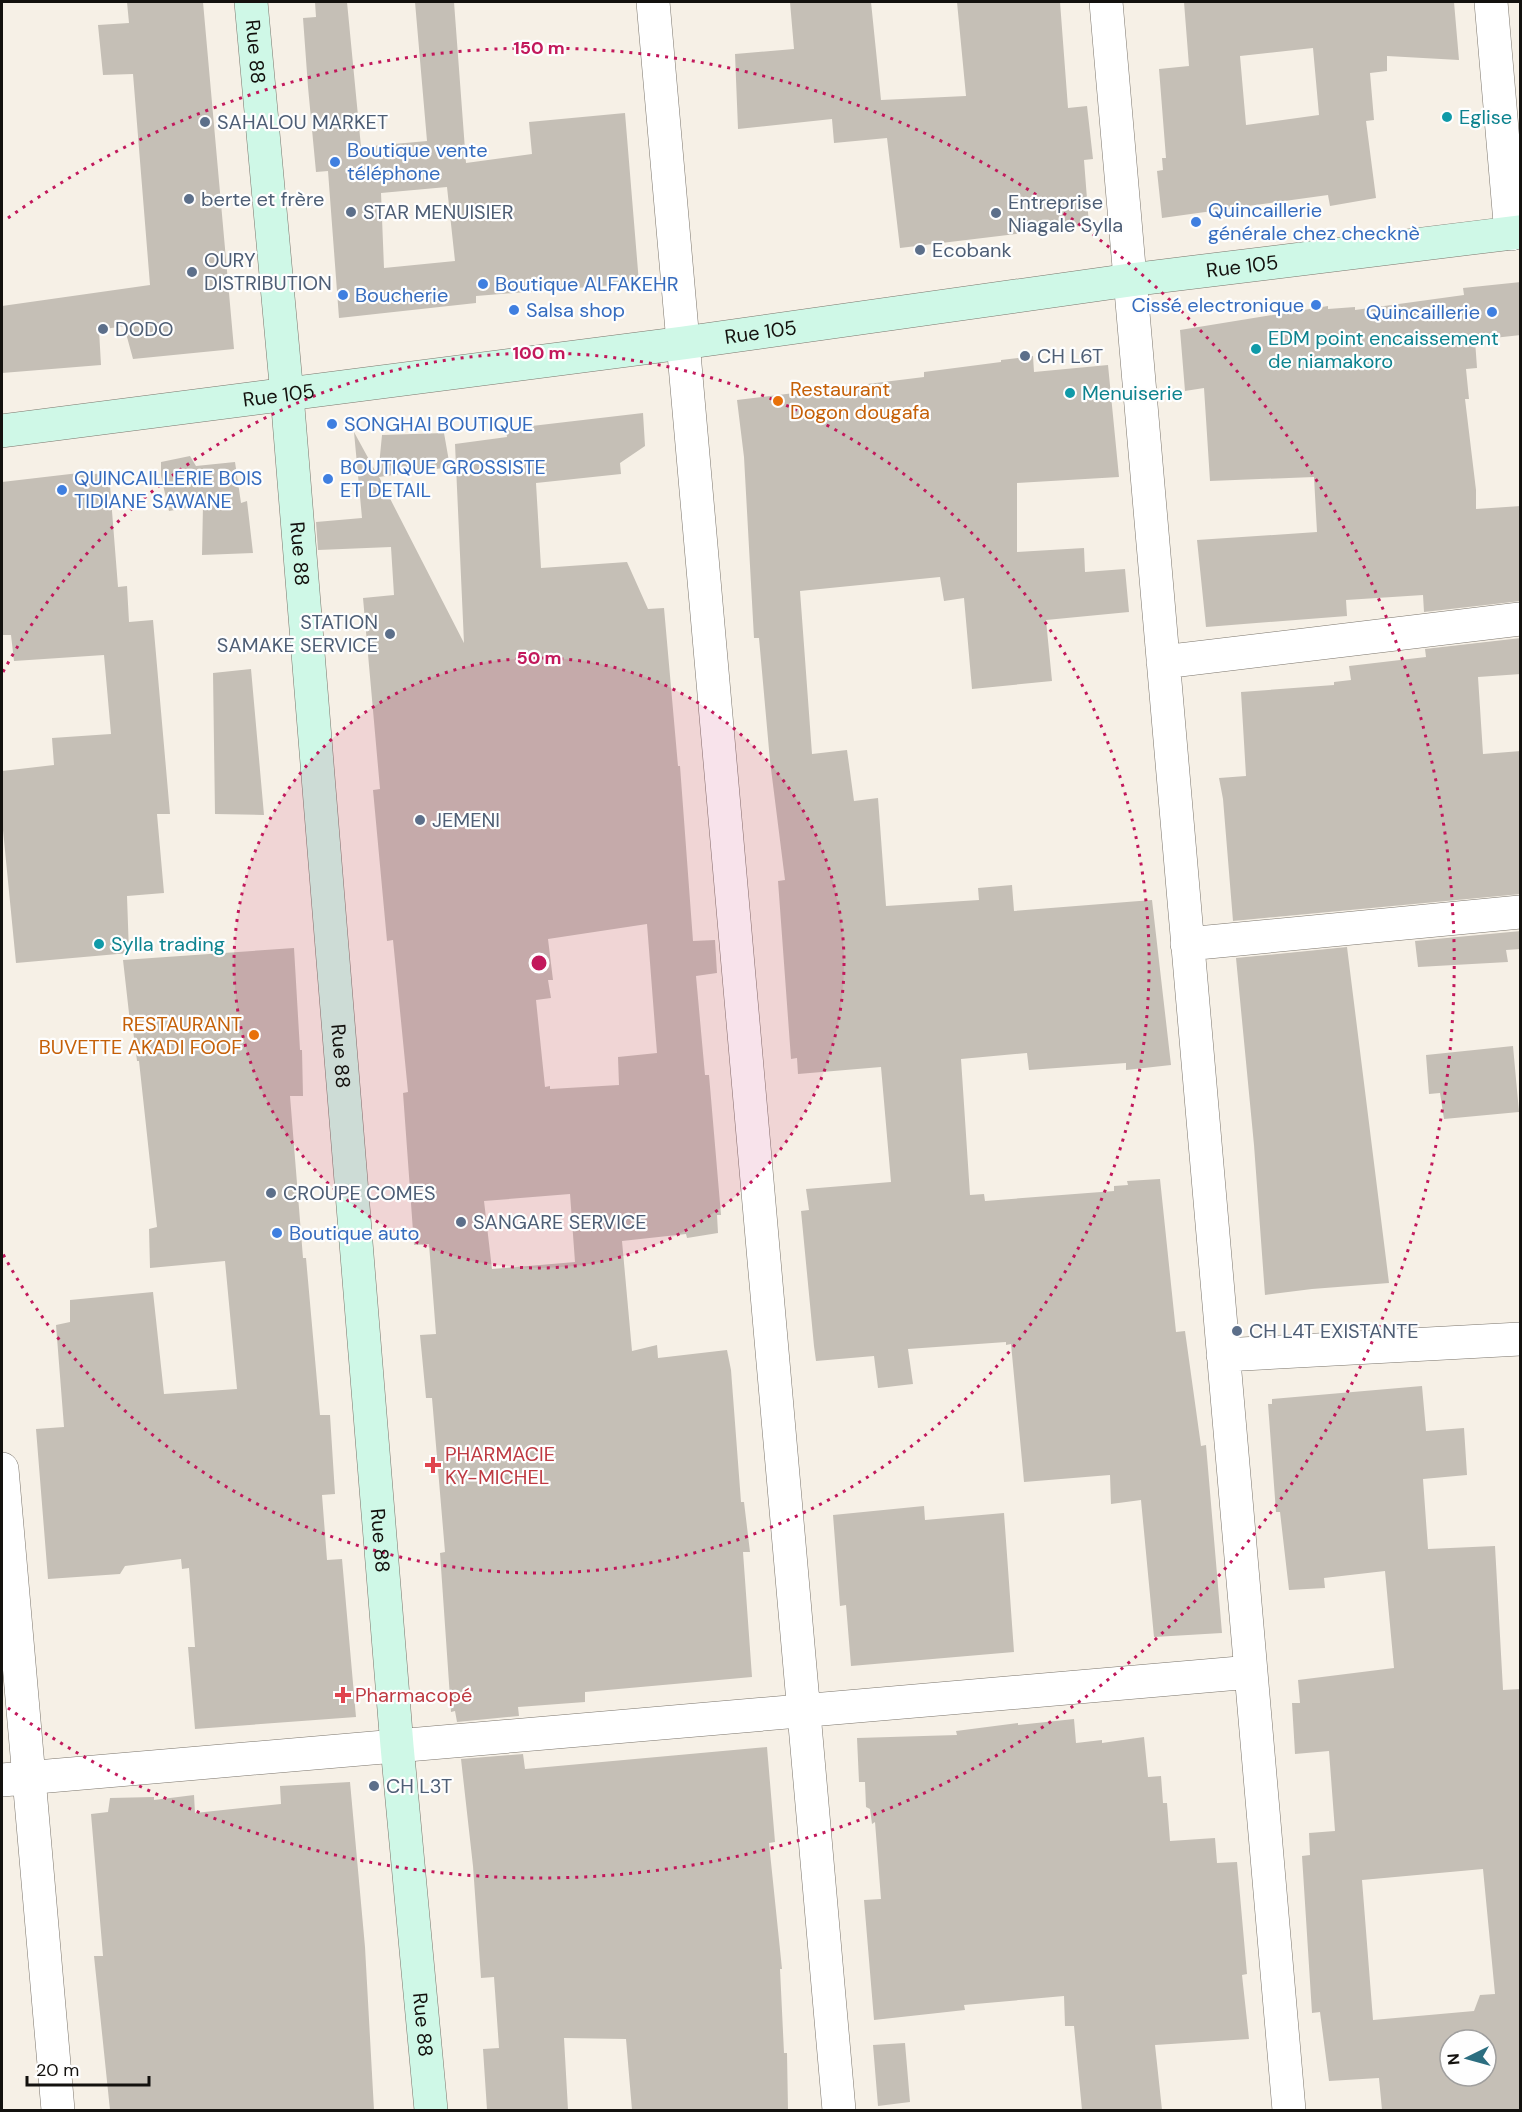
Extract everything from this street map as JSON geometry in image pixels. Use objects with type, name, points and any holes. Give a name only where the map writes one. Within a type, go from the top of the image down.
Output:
[{"type":"main road","name":"Rue 88","points":[[250,2],[287,394],[397,1746],[431,2110]]},
{"type":"main road","name":"Rue 105","points":[[2,431],[683,343],[1130,280],[1516,233]]},
{"type":"street","points":[[653,2],[839,2110]]},
{"type":"street","points":[[1106,2],[1289,2110]]},
{"type":"street","points":[[1491,2],[1516,233]]},
{"type":"street","points":[[1163,662],[1521,619]]},
{"type":"street","points":[[1187,944],[1521,912]]},
{"type":"street","points":[[1223,1355],[1521,1339]]},
{"type":"street","points":[[2,1469],[15,1779],[58,2110]]},
{"type":"street","points":[[15,1779],[1251,1672]]},
{"type":"building","points":[[127,2],[203,2],[234,349],[133,359],[124,326],[99,330],[101,365],[2,373],[2,306],[150,285],[133,74],[103,75],[98,25],[129,23]]},
{"type":"building","points":[[315,2],[347,2],[361,147],[427,141],[415,2],[454,2],[466,163],[532,154],[529,122],[625,113],[639,283],[476,296],[476,303],[339,318],[328,171],[316,172],[308,87],[303,18],[316,17]],"holes":[[[447,187],[455,261],[384,268],[381,193]]]},
{"type":"building","points":[[790,2],[871,2],[881,100],[966,96],[957,2],[1060,2],[1068,108],[1087,106],[1093,159],[1084,160],[1089,225],[900,248],[887,138],[834,143],[832,119],[738,129],[735,54],[794,49]]},
{"type":"building","points":[[1184,2],[1454,2],[1459,60],[1387,56],[1387,71],[1370,73],[1374,120],[1366,121],[1376,198],[1330,206],[1328,195],[1162,218],[1157,171],[1163,170],[1162,158],[1166,158],[1159,69],[1189,66]],"holes":[[[1313,48],[1319,115],[1246,125],[1240,56]]]},
{"type":"building","points":[[1521,282],[1521,335],[1475,340],[1477,368],[1466,369],[1469,399],[1465,399],[1476,490],[1476,509],[1521,506],[1521,601],[1424,612],[1423,595],[1346,600],[1347,616],[1206,627],[1197,540],[1317,532],[1314,477],[1210,481],[1204,388],[1185,391],[1180,330],[1328,306],[1328,309],[1355,307],[1355,310],[1464,295],[1463,288]]},
{"type":"building","points":[[1033,356],[1034,372],[1108,365],[1119,477],[1017,483],[1017,552],[1084,548],[1085,572],[1125,569],[1129,612],[1046,620],[1052,681],[972,689],[964,598],[944,601],[940,577],[800,591],[812,754],[847,750],[854,801],[878,798],[886,906],[979,900],[978,888],[1012,885],[1014,911],[1152,900],[1171,1065],[1126,1070],[1126,1063],[1029,1070],[1027,1053],[961,1059],[970,1195],[984,1194],[985,1201],[1114,1191],[1114,1186],[1128,1185],[1127,1181],[1160,1179],[1176,1332],[1185,1331],[1201,1446],[1206,1445],[1222,1633],[1154,1637],[1141,1500],[1111,1504],[1110,1475],[1024,1482],[1011,1344],[1006,1345],[1006,1342],[908,1349],[913,1384],[878,1388],[874,1356],[816,1361],[801,1211],[809,1210],[806,1189],[891,1182],[881,1067],[798,1074],[797,1058],[791,1059],[778,881],[785,880],[770,761],[759,638],[754,638],[744,457],[737,400],[924,377],[924,372]]},
{"type":"building","points":[[643,413],[645,446],[620,463],[621,474],[536,483],[541,568],[627,562],[648,609],[664,608],[678,766],[680,766],[693,941],[715,940],[717,973],[696,976],[705,1075],[709,1075],[721,1215],[717,1215],[718,1233],[687,1238],[686,1234],[622,1241],[632,1351],[657,1345],[658,1358],[727,1350],[731,1370],[741,1502],[744,1502],[750,1552],[743,1552],[752,1677],[585,1692],[585,1702],[518,1707],[519,1716],[457,1722],[455,1711],[451,1712],[440,1553],[445,1552],[432,1398],[426,1398],[420,1335],[436,1334],[429,1244],[414,1245],[403,1093],[408,1092],[393,940],[387,941],[373,790],[380,789],[363,598],[394,595],[391,547],[318,550],[316,522],[362,518],[354,432],[378,476],[382,435],[444,433],[450,467],[379,477],[464,643],[455,444],[507,437],[506,429]],"holes":[[[647,924],[657,1053],[618,1057],[619,1085],[550,1089],[550,1086],[545,1087],[536,1000],[551,998],[548,980],[553,980],[548,939]],[[570,1194],[575,1262],[492,1269],[484,1201]]]},
{"type":"building","points":[[190,456],[196,466],[235,462],[241,503],[247,501],[253,553],[202,555],[203,505],[169,511],[161,476],[161,462]]},
{"type":"building","points":[[79,473],[79,475],[109,473],[118,587],[127,586],[129,622],[153,620],[170,814],[157,814],[164,893],[127,896],[129,953],[16,963],[2,820],[2,771],[54,765],[52,738],[111,734],[104,655],[14,661],[11,635],[2,635],[2,482]]},
{"type":"building","points":[[1521,638],[1521,674],[1478,677],[1483,754],[1521,751],[1521,894],[1233,921],[1223,799],[1219,778],[1246,776],[1241,692],[1334,685],[1334,682],[1351,680],[1349,666],[1426,657],[1425,649]]},
{"type":"building","points":[[251,669],[264,815],[215,814],[213,673]]},
{"type":"building","points":[[1521,931],[1521,949],[1506,950],[1508,962],[1418,967],[1415,941]]},
{"type":"building","points":[[1347,947],[1389,1283],[1265,1295],[1254,1145],[1236,958]]},
{"type":"building","points":[[294,948],[303,1096],[290,1096],[303,1258],[306,1258],[320,1415],[330,1415],[335,1494],[322,1495],[327,1560],[342,1559],[356,1717],[195,1729],[188,1647],[195,1647],[189,1568],[182,1569],[181,1559],[125,1566],[120,1574],[48,1579],[36,1429],[64,1427],[56,1325],[70,1322],[70,1300],[153,1292],[164,1394],[237,1389],[225,1261],[150,1268],[149,1229],[157,1227],[139,1061],[137,1061],[133,1030],[131,1031],[123,960]]},
{"type":"building","points":[[1513,1046],[1519,1112],[1444,1119],[1440,1093],[1429,1094],[1426,1055]]},
{"type":"building","points":[[1422,1386],[1426,1431],[1464,1428],[1467,1475],[1423,1479],[1428,1549],[1495,1546],[1503,1690],[1521,1689],[1521,2110],[1382,2110],[1379,2078],[1329,2081],[1320,2012],[1312,2013],[1302,1856],[1310,1855],[1309,1833],[1335,1831],[1329,1751],[1295,1754],[1292,1703],[1300,1703],[1298,1680],[1394,1668],[1385,1571],[1324,1578],[1325,1588],[1289,1590],[1280,1512],[1276,1512],[1268,1404],[1272,1404],[1272,1399]],"holes":[[[1483,1869],[1495,1994],[1480,1995],[1474,2011],[1373,2020],[1362,1880]]]},
{"type":"building","points":[[924,1506],[925,1520],[1004,1513],[1014,1652],[851,1666],[846,1605],[840,1606],[833,1515]]},
{"type":"building","points":[[1074,1719],[1076,1743],[1102,1740],[1102,1743],[1144,1737],[1148,1777],[1161,1776],[1163,1803],[1167,1803],[1170,1841],[1215,1838],[1217,1863],[1237,1862],[1247,1974],[1242,1975],[1249,2039],[1155,2045],[1162,2110],[1082,2110],[1074,2026],[1065,2026],[1064,1996],[964,2005],[965,2010],[874,2020],[864,1900],[881,1899],[875,1822],[872,1824],[870,1809],[866,1807],[865,1782],[859,1782],[857,1738],[957,1735],[956,1731]]},
{"type":"building","points":[[767,1747],[775,1842],[769,1843],[782,1969],[780,1969],[784,2053],[787,2053],[788,2110],[632,2110],[626,2039],[564,2038],[568,2110],[487,2110],[483,2049],[499,2048],[494,1977],[481,1978],[473,1866],[461,1759],[523,1754],[525,1769]]},
{"type":"building","points":[[350,1782],[365,1947],[374,2110],[110,2110],[94,1956],[103,1956],[91,1814],[108,1812],[110,1798],[154,1797],[154,1800],[194,1795],[195,1813],[281,1804],[280,1786]]},
{"type":"building","points":[[905,2043],[910,2102],[878,2106],[873,2045]]},
{"type":"place","name":"Eglise","points":[[1447,117]]},
{"type":"place","name":"SAHALOU MARKET","points":[[205,122]]},
{"type":"place","name":"Boutique vente téléphone","points":[[335,162]]},
{"type":"place","name":"berte et frère","points":[[189,199]]},
{"type":"place","name":"STAR MENUISIER","points":[[351,212]]},
{"type":"place","name":"Entreprise Niagale Sylla","points":[[996,213]]},
{"type":"place","name":"Quincaillerie générale chez checknè","points":[[1196,222]]},
{"type":"place","name":"Ecobank","points":[[920,250]]},
{"type":"place","name":"OURY DISTRIBUTION","points":[[192,272]]},
{"type":"place","name":"Boutique ALFAKEHR","points":[[483,284]]},
{"type":"place","name":"Boucherie","points":[[343,295]]},
{"type":"place","name":"Cissé electronique","points":[[1316,305]]},
{"type":"place","name":"Salsa shop","points":[[514,310]]},
{"type":"place","name":"Quincaillerie","points":[[1492,312]]},
{"type":"place","name":"DODO","points":[[103,329]]},
{"type":"place","name":"EDM point encaissement de niamakoro","points":[[1256,349]]},
{"type":"place","name":"CH L6T","points":[[1025,356]]},
{"type":"place","name":"Menuiserie","points":[[1070,393]]},
{"type":"place","name":"Restaurant Dogon dougafa","points":[[778,401]]},
{"type":"place","name":"SONGHAI BOUTIQUE","points":[[332,424]]},
{"type":"place","name":"BOUTIQUE GROSSISTE ET DETAIL","points":[[328,479]]},
{"type":"place","name":"QUINCAILLERIE BOIS TIDIANE SAWANE","points":[[62,490]]},
{"type":"place","name":"STATION SAMAKE SERVICE","points":[[390,634]]},
{"type":"place","name":"JEMENI","points":[[420,820]]},
{"type":"place","name":"Sylla trading","points":[[99,944]]},
{"type":"place","name":"RESTAURANT BUVETTE AKADI FOOF","points":[[254,1035]]},
{"type":"place","name":"CROUPE COMES","points":[[271,1193]]},
{"type":"place","name":"SANGARE SERVICE","points":[[461,1222]]},
{"type":"place","name":"Boutique auto","points":[[277,1233]]},
{"type":"place","name":"CH L4T EXISTANTE","points":[[1237,1331]]},
{"type":"place","name":"PHARMACIE KY-MICHEL","points":[[433,1465]]},
{"type":"place","name":"Pharmacopé","points":[[343,1695]]},
{"type":"place","name":"CH L3T","points":[[374,1786]]}]
